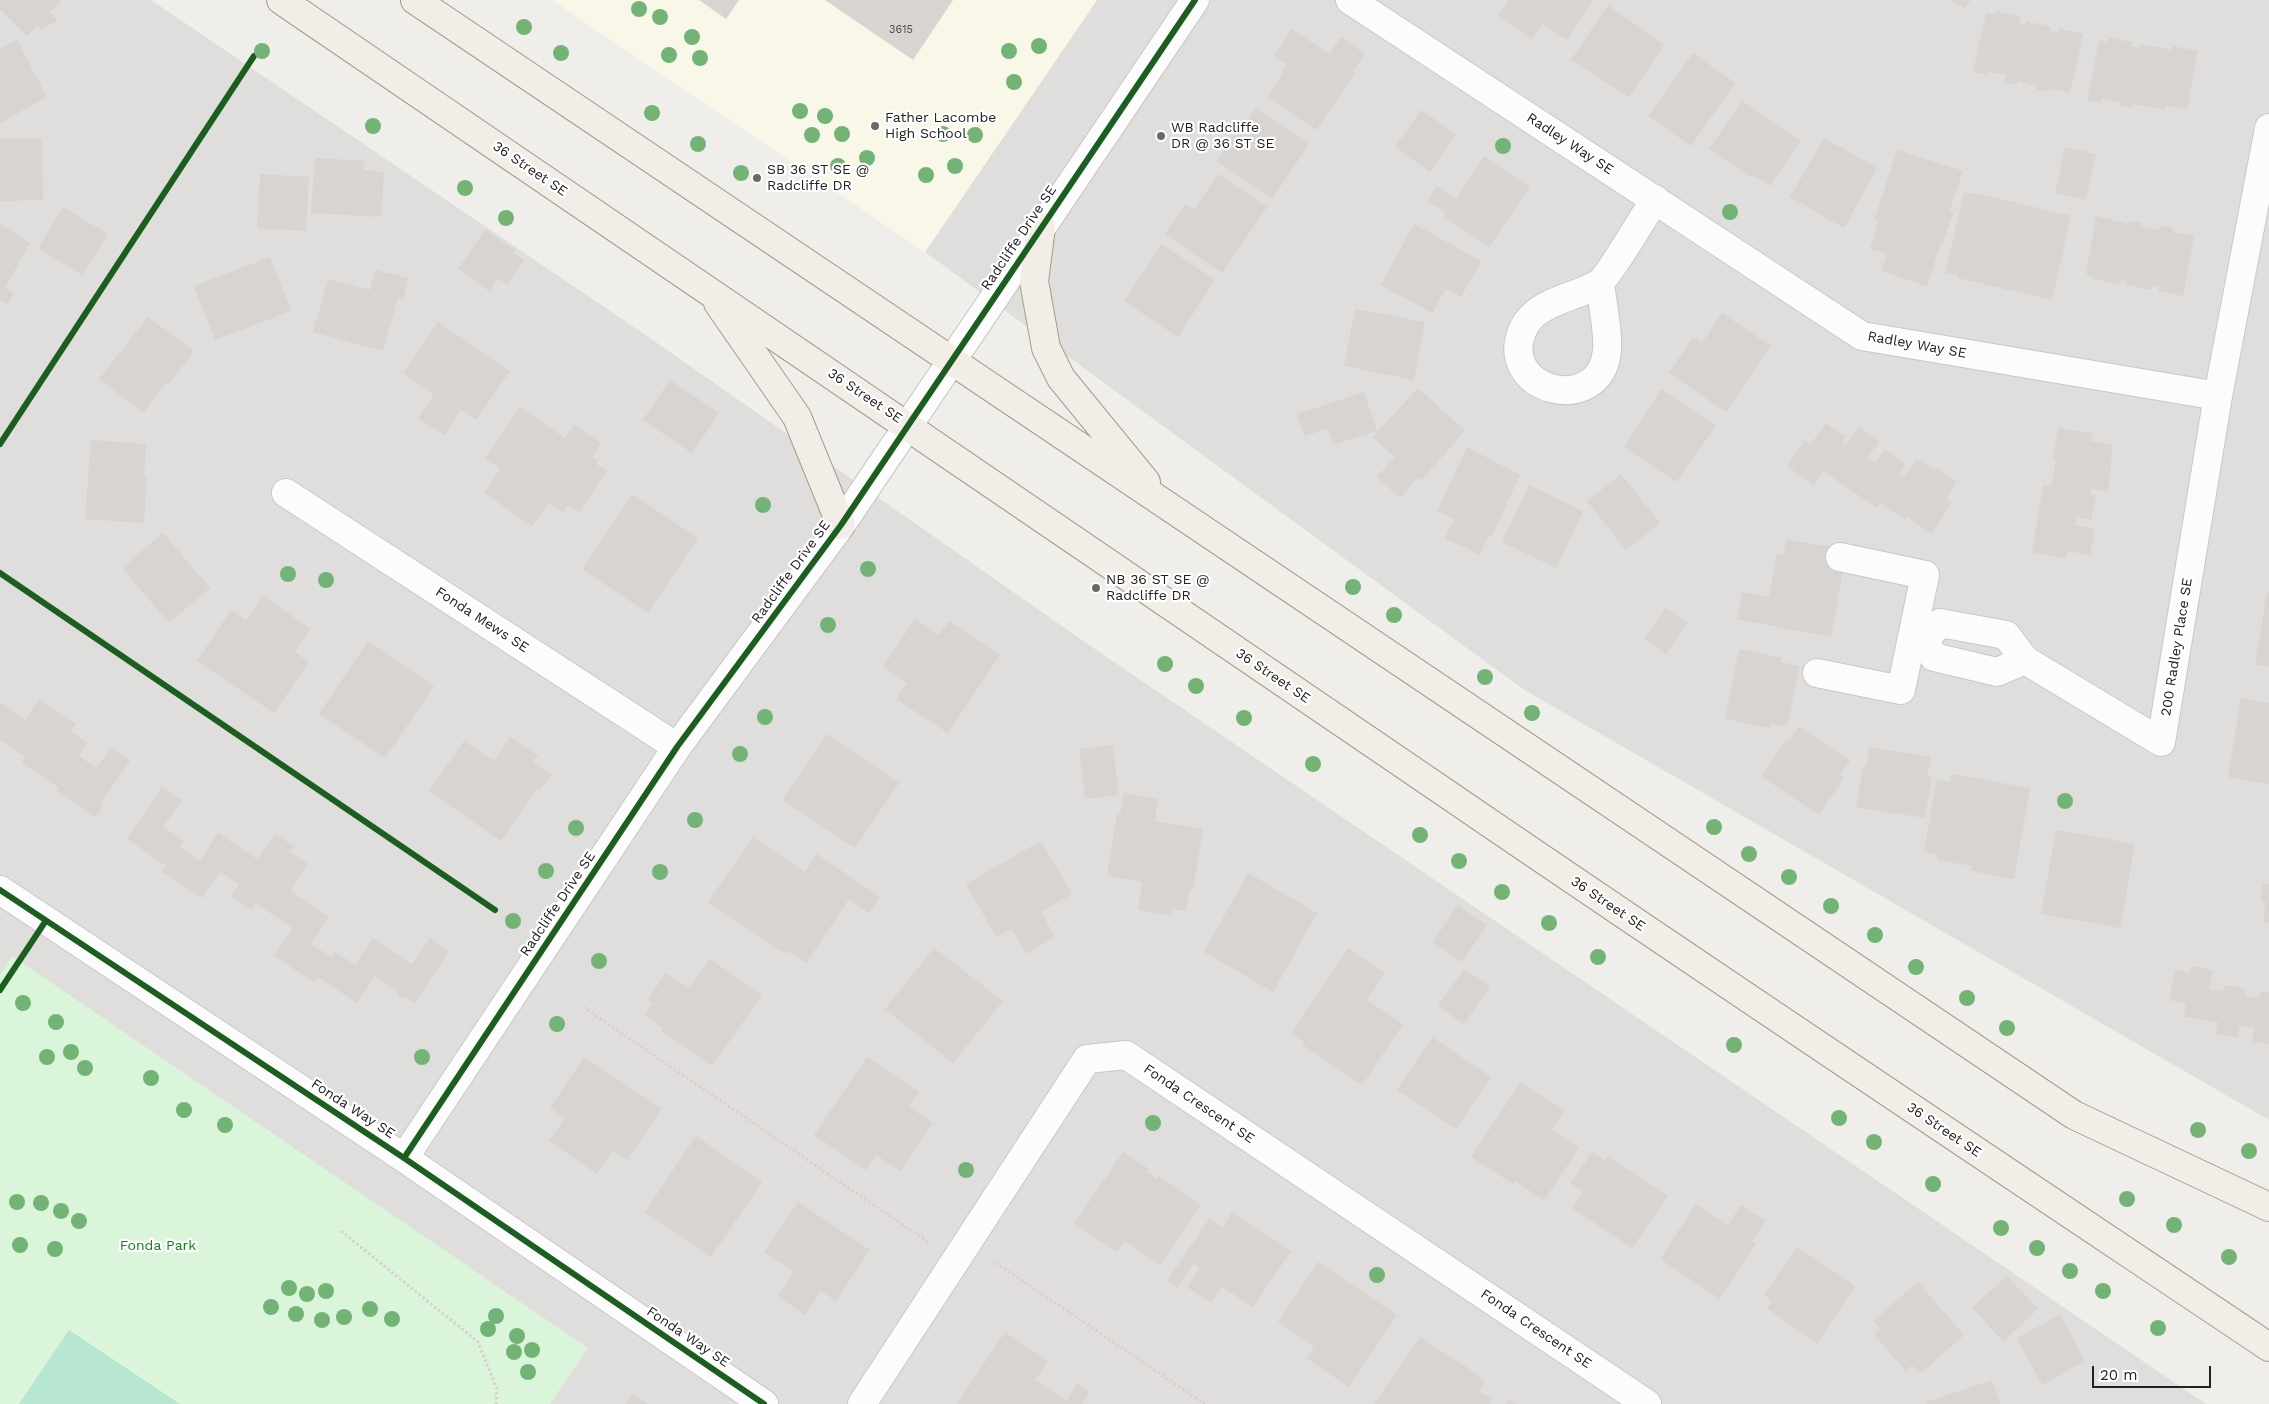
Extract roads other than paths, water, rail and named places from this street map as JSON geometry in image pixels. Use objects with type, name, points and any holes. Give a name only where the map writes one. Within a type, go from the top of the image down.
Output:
[{"type":"main road","name":"36 Street SE","points":[[281,0],[1757,1005],[2269,1347]]},
{"type":"main road","points":[[415,0],[2074,1115],[2269,1208]]},
{"type":"main road","points":[[1041,227],[1034,281],[1046,348],[1061,378],[1164,505]]},
{"type":"main road","points":[[709,290],[797,417],[841,525]]},
{"type":"street","name":"Radcliffe Drive SE","points":[[404,1158],[677,747],[841,525],[1195,0]]},
{"type":"street","name":"Radley Way SE","points":[[1350,0],[1862,336],[2218,396]]},
{"type":"street","points":[[2218,396],[2269,128]]},
{"type":"street","points":[[1600,283],[1655,199]]},
{"type":"street","name":"200 Radley Place SE","points":[[1918,640],[1940,623],[2006,635],[2025,660],[2161,742],[2218,396]]},
{"type":"street","name":"Fonda Mews SE","points":[[286,494],[677,747]]},
{"type":"street","points":[[1817,673],[1901,690],[1918,640],[1925,576],[1840,557]]},
{"type":"street","points":[[1918,640],[1934,657],[1997,672],[2025,660]]},
{"type":"street","name":"Fonda Way SE","points":[[0,890],[45,922],[404,1158],[764,1404]]},
{"type":"street","name":"Fonda Crescent SE","points":[[862,1404],[1087,1059],[1126,1055],[1647,1404]]},
{"type":"place","name":"Father Lacombe High School","points":[[875,126]]},
{"type":"place","name":"WB Radcliffe DR @ 36 ST SE","points":[[1161,136]]},
{"type":"place","name":"SB 36 ST SE @ Radcliffe DR","points":[[757,178]]},
{"type":"place","name":"NB 36 ST SE @ Radcliffe DR","points":[[1096,588]]},
{"type":"park label","name":"Fonda Park","points":[[158,1246]]}]
